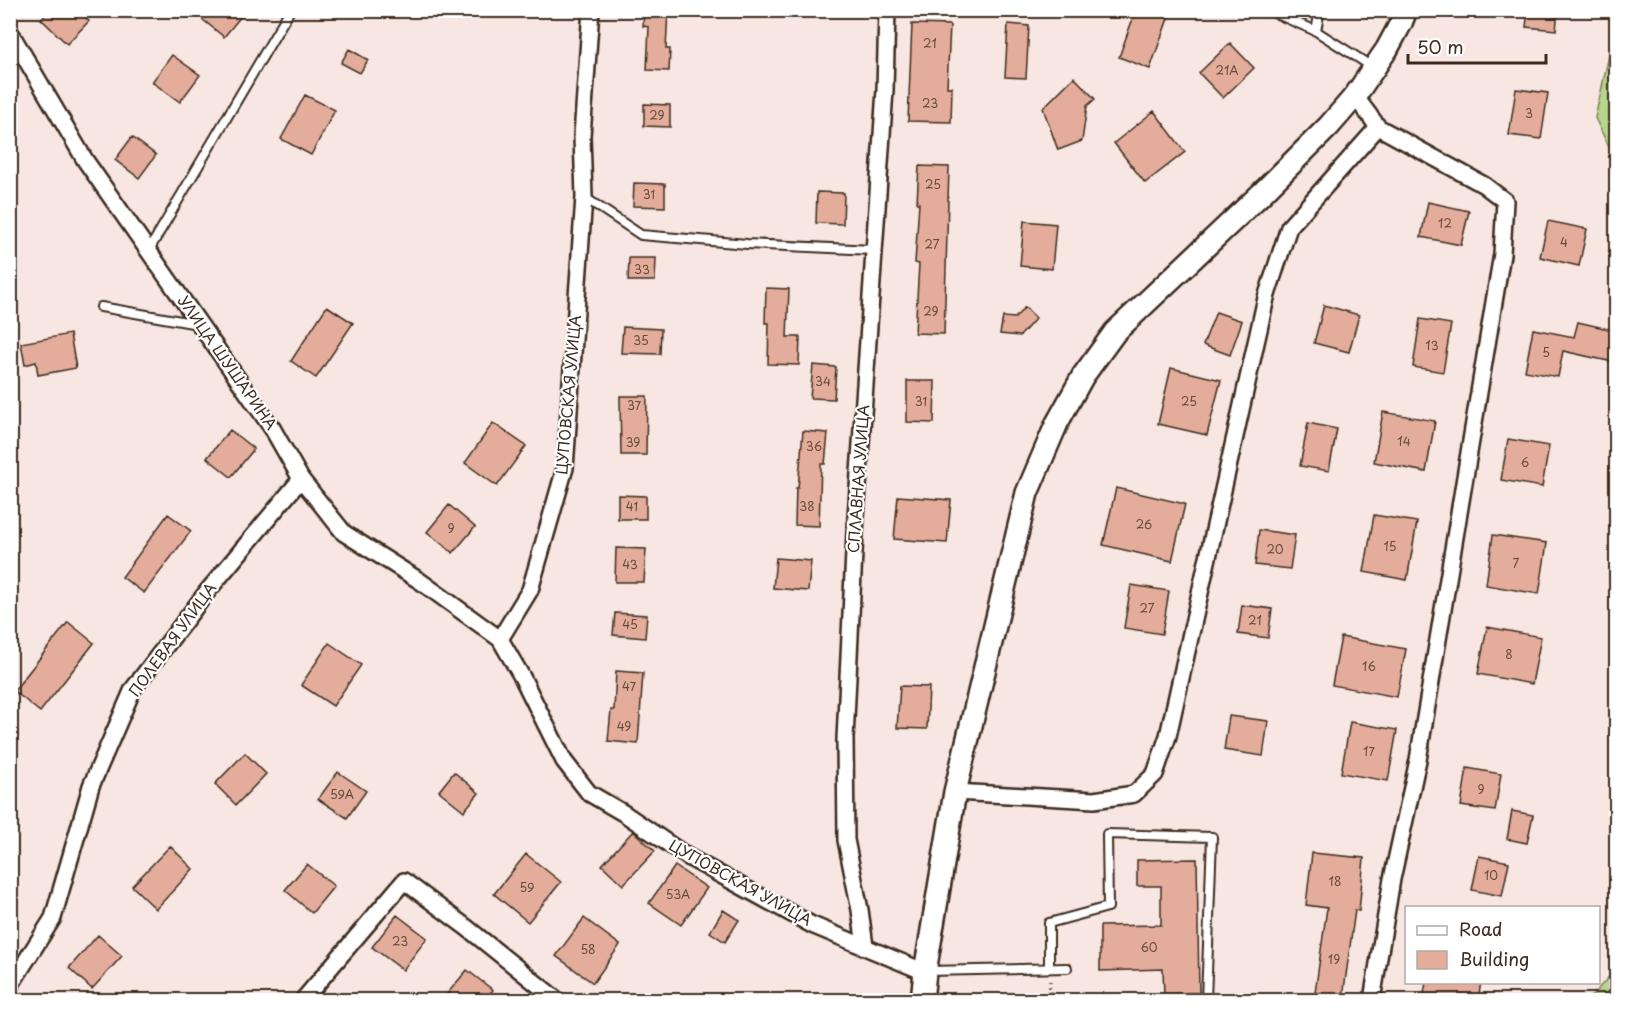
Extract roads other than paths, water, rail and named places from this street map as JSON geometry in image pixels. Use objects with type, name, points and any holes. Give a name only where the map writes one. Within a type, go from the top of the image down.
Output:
[{"type":"main road","points":[[922,1000],[955,792],[1027,493],[1058,423],[1083,376],[1115,332],[1276,179],[1329,126],[1355,96],[1375,69],[1406,10]]},
{"type":"street","name":"ЦУПОВСКАЯ УЛИЦА","points":[[591,10],[582,136],[584,197],[565,468],[530,590],[500,639],[522,677],[564,761],[589,794],[625,814],[688,857],[812,925],[925,972]]},
{"type":"street","name":"СПЛАВНАЯ УЛИЦА","points":[[865,946],[846,840],[845,739],[855,532],[885,90],[887,10]]},
{"type":"street","name":"УЛИЦА ШУШАРИНА","points":[[10,32],[85,160],[272,428],[301,479],[344,533],[420,581],[500,639]]},
{"type":"street","points":[[1355,96],[1378,127],[1484,185],[1505,201],[1502,254],[1418,760],[1392,879],[1372,1000]]},
{"type":"street","points":[[955,792],[1094,800],[1134,794],[1155,774],[1168,736],[1266,298],[1288,227],[1378,127]]},
{"type":"street","name":"ПОЛЕВАЯ УЛИЦА","points":[[10,986],[53,918],[91,786],[133,689],[206,593],[301,479]]},
{"type":"street","points":[[303,1000],[404,881],[557,1000]]},
{"type":"lane","points":[[148,250],[290,10]]},
{"type":"lane","points":[[1268,10],[1316,31],[1375,69]]},
{"type":"lane","points":[[1316,31],[1320,10]]},
{"type":"lane","points":[[584,197],[641,235],[747,244],[873,250]]},
{"type":"lane","points":[[101,307],[200,324]]},
{"type":"lane","points":[[1049,968],[1049,923],[1108,906],[1107,834],[1212,837],[1206,1000]]},
{"type":"lane","points":[[925,972],[1067,968]]}]
